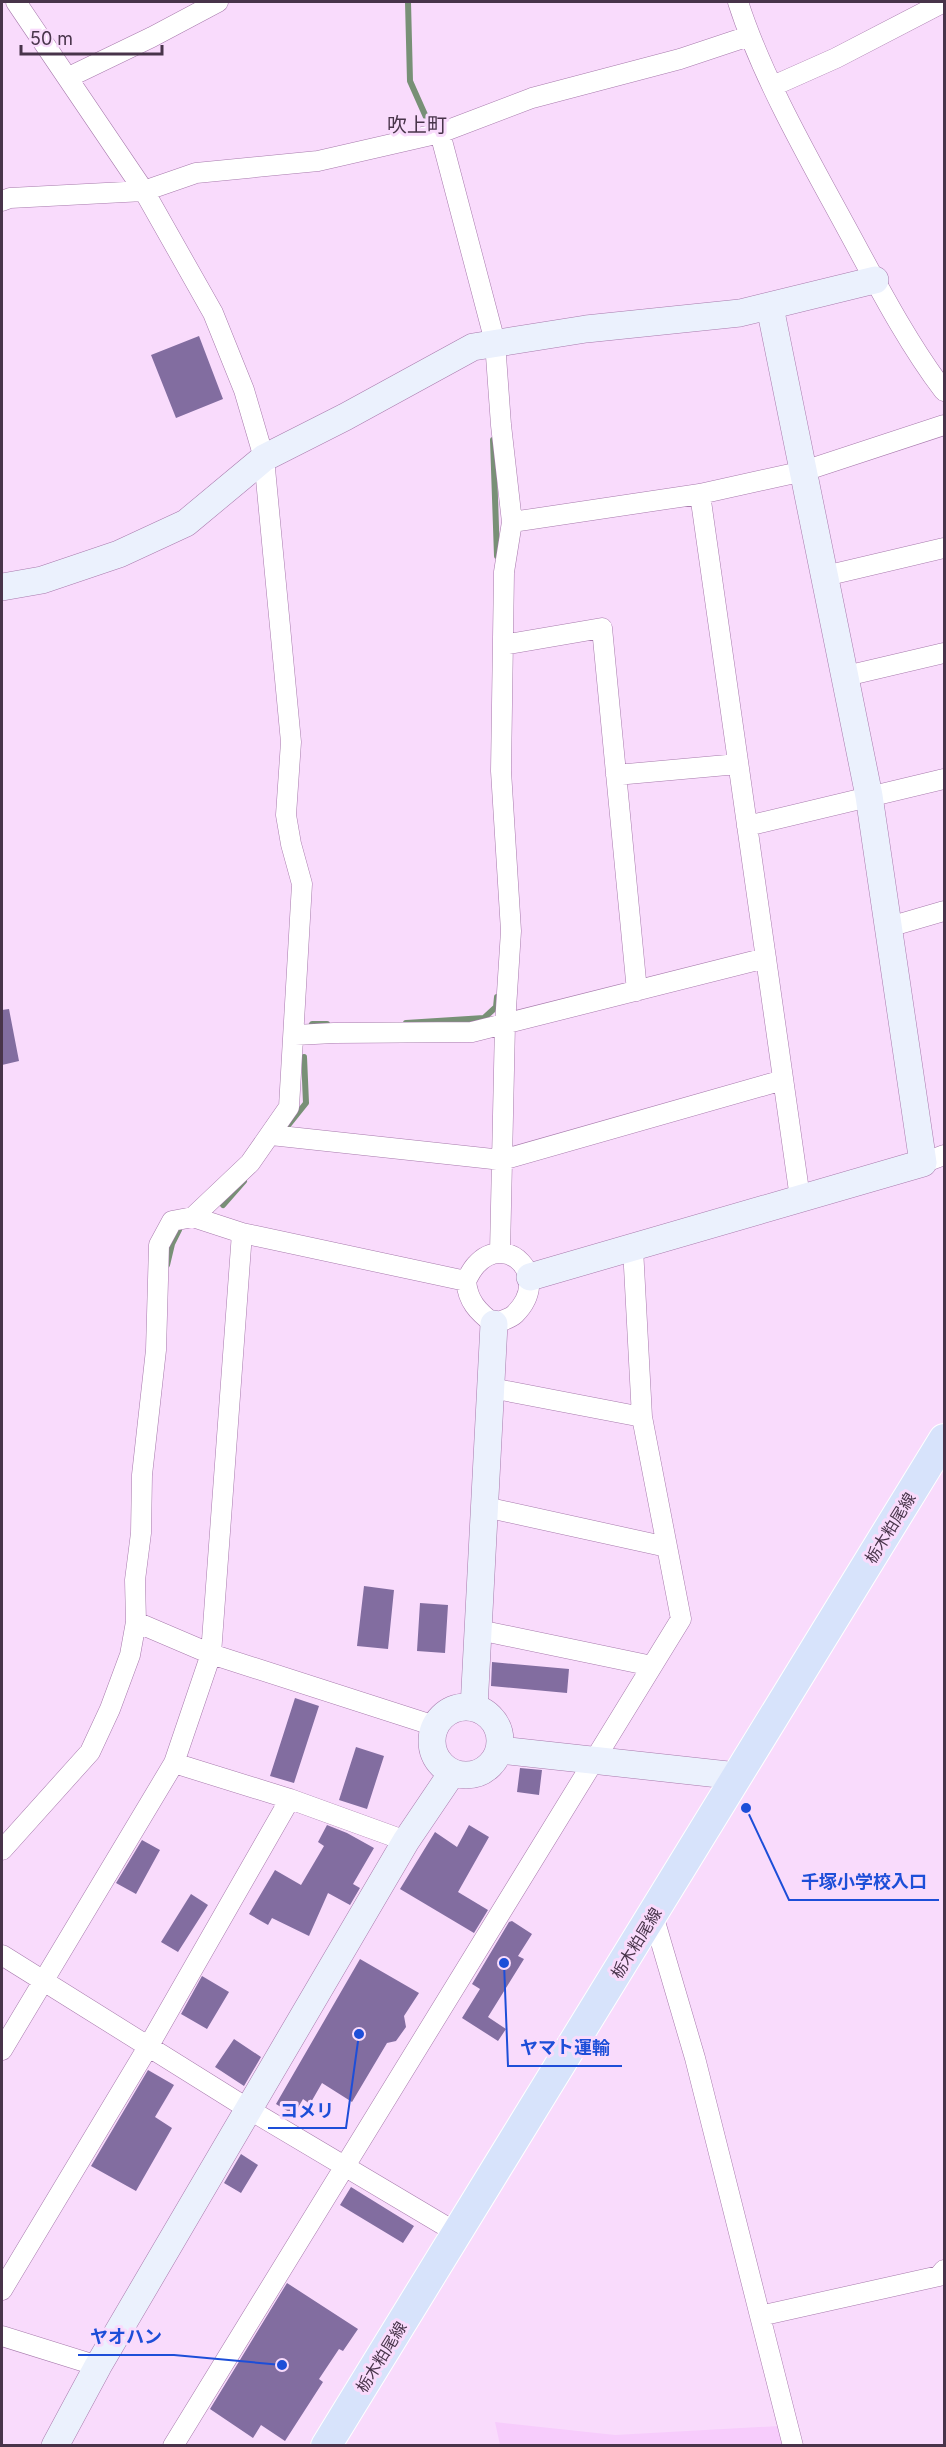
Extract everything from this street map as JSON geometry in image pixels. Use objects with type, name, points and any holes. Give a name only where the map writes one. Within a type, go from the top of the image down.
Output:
[{"type":"main road","name":"栃木粕尾線","points":[[326,2445],[945,1439]]},
{"type":"street","points":[[16,2],[69,77],[144,191],[213,313],[244,390],[264,458],[291,742],[286,815],[302,884],[290,1107],[250,1163],[193,1218]]},
{"type":"street","points":[[69,77],[218,2]]},
{"type":"street","points":[[738,2],[749,36],[773,86],[875,280],[932,376],[945,391]]},
{"type":"street","points":[[773,86],[836,58],[945,2]]},
{"type":"street","points":[[2,201],[10,198],[144,191],[196,173],[318,160],[440,134],[532,98],[680,59],[749,36]]},
{"type":"street","points":[[440,134],[495,342],[501,425],[512,522],[504,572],[501,771],[511,931],[505,1024],[500,1252]]},
{"type":"street","points":[[2,587],[42,580],[119,554],[186,523],[264,458],[345,417],[473,346],[586,329],[740,313],[875,280]]},
{"type":"street","points":[[530,1278],[934,1159],[889,927],[869,796],[846,676],[770,307]]},
{"type":"street","points":[[512,522],[700,494],[804,471],[945,425]]},
{"type":"street","points":[[700,494],[800,1198]]},
{"type":"street","points":[[825,576],[945,548]]},
{"type":"street","points":[[503,645],[602,628],[637,991]]},
{"type":"street","points":[[846,676],[945,653]]},
{"type":"street","points":[[616,775],[738,764]]},
{"type":"street","points":[[747,826],[945,779]]},
{"type":"street","points":[[889,927],[945,911]]},
{"type":"street","points":[[295,1035],[472,1032],[766,958]]},
{"type":"street","points":[[271,1135],[502,1160],[783,1080]]},
{"type":"street","points":[[2,1850],[90,1752],[110,1709],[130,1655],[136,1622],[135,1580],[141,1533],[142,1475],[156,1350],[159,1245],[172,1221],[193,1218],[242,1233],[466,1281]]},
{"type":"street","points":[[2,2050],[41,1981],[174,1763],[211,1654],[242,1233]]},
{"type":"street","points":[[174,2445],[681,1619],[642,1418],[633,1248]]},
{"type":"street","points":[[500,1252],[512,1255],[526,1267],[530,1278],[529,1294],[514,1315],[494,1324],[481,1314],[468,1298],[466,1281],[477,1263],[500,1252]]},
{"type":"street","points":[[474,1707],[494,1324]]},
{"type":"street","points":[[491,1388],[642,1418]]},
{"type":"street","points":[[485,1507],[667,1546]]},
{"type":"street","points":[[136,1622],[211,1654],[435,1726]]},
{"type":"street","points":[[479,1630],[652,1666]]},
{"type":"street","points":[[459,1707],[474,1707],[490,1716],[500,1732],[500,1750],[490,1767],[472,1776],[452,1773],[438,1761],[431,1744],[435,1726],[445,1714],[459,1707]]},
{"type":"street","points":[[500,1750],[737,1776]]},
{"type":"street","points":[[174,1763],[290,1799],[406,1841]]},
{"type":"street","points":[[55,2445],[98,2366],[406,1841],[452,1773]]},
{"type":"street","points":[[2,2290],[148,2047],[290,1799]]},
{"type":"street","points":[[653,1915],[695,2058],[793,2445]]},
{"type":"street","points":[[2,1954],[41,1981],[250,2110],[457,2234]]},
{"type":"street","points":[[760,2316],[939,2276],[945,2270]]},
{"type":"street","points":[[2,2336],[98,2366]]},
{"type":"shaded area","points":[[495,2422],[615,2435],[779,2426],[783,2445],[500,2445]]},
{"type":"building","points":[[199,336],[223,399],[176,418],[151,355]]},
{"type":"building","points":[[9,1009],[19,1061],[2,1065],[2,1010]]},
{"type":"building","points":[[364,1586],[394,1590],[388,1649],[357,1646]]},
{"type":"building","points":[[420,1603],[448,1605],[445,1653],[417,1651]]},
{"type":"building","points":[[492,1662],[569,1669],[567,1693],[491,1686]]},
{"type":"building","points":[[295,1698],[319,1706],[294,1783],[270,1776]]},
{"type":"building","points":[[356,1747],[384,1756],[367,1809],[339,1800]]},
{"type":"building","points":[[520,1768],[542,1770],[539,1795],[517,1792]]},
{"type":"building","points":[[327,1825],[374,1848],[353,1884],[360,1888],[350,1905],[328,1893],[309,1936],[272,1918],[268,1925],[249,1914],[275,1870],[301,1885],[324,1846],[318,1842]]},
{"type":"building","points":[[469,1825],[489,1837],[458,1892],[488,1910],[474,1933],[400,1889],[435,1832],[457,1847]]},
{"type":"building","points":[[142,1840],[160,1850],[136,1894],[116,1883]]},
{"type":"building","points":[[191,1894],[208,1905],[178,1952],[161,1942]]},
{"type":"building","points":[[512,1921],[532,1934],[518,1956],[524,1959],[488,2017],[506,2029],[498,2041],[462,2018],[480,1989],[472,1984],[509,1922]]},
{"type":"building","points":[[360,1959],[419,1993],[404,2016],[406,2027],[396,2041],[387,2043],[352,2102],[322,2083],[310,2104],[303,2099],[294,2115],[276,2104]]},
{"type":"building","points":[[202,1976],[229,1992],[207,2029],[181,2014]]},
{"type":"building","points":[[234,2039],[261,2057],[244,2086],[215,2067]]},
{"type":"building","points":[[148,2070],[174,2085],[155,2117],[172,2128],[136,2191],[91,2166]]},
{"type":"building","points":[[241,2154],[258,2165],[241,2193],[224,2183]]},
{"type":"building","points":[[351,2187],[414,2226],[403,2243],[340,2205]]},
{"type":"building","points":[[287,2283],[358,2329],[343,2351],[339,2349],[319,2379],[323,2382],[285,2441],[261,2425],[253,2438],[210,2409]]},
{"type":"waterway","points":[[408,2],[410,81],[430,126]]},
{"type":"waterway","points":[[493,440],[497,556]]},
{"type":"waterway","points":[[406,1023],[484,1018],[496,1007],[497,997]]},
{"type":"waterway","points":[[311,1026],[312,1024],[327,1024]]},
{"type":"waterway","points":[[282,1133],[306,1103],[304,1057]]},
{"type":"waterway","points":[[223,1205],[244,1181]]},
{"type":"waterway","points":[[167,1265],[172,1244],[179,1230]]},
{"type":"place","name":"千塚小学校入口","points":[[746,1808]]},
{"type":"place","name":"ヤマト運輸","points":[[504,1963]]},
{"type":"place","name":"コメリ","points":[[359,2034]]},
{"type":"place","name":"ヤオハン","points":[[282,2365]]},
{"type":"district","name":"吹上町","points":[[417,125]]}]
